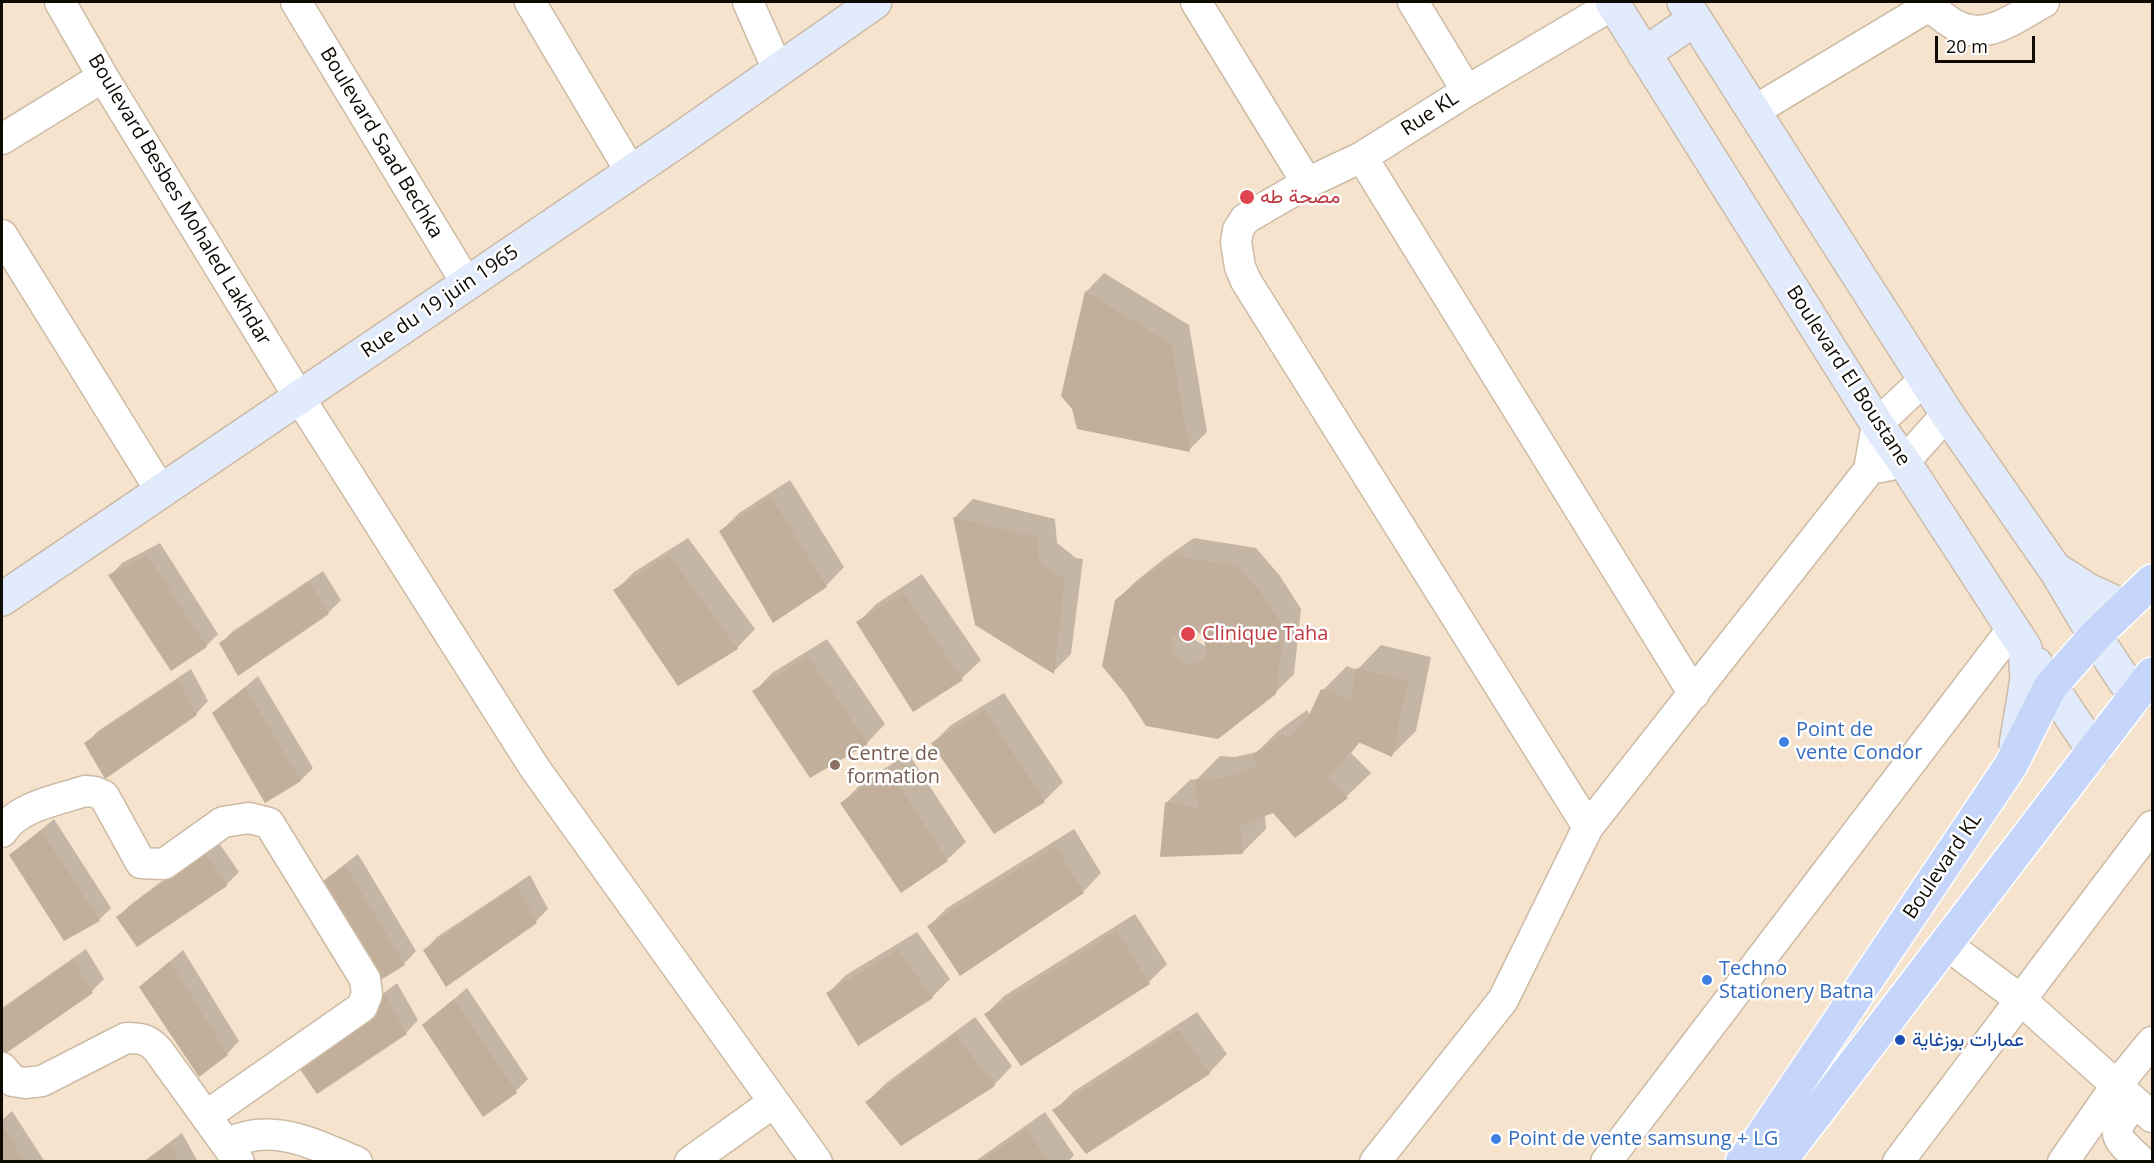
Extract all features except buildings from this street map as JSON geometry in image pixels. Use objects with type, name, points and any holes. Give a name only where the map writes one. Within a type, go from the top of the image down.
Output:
[{"type":"main road","name":"Rue du 19 juin 1965","points":[[2,599],[632,172],[875,2]]},
{"type":"main road","name":"Boulevard El Boustane","points":[[1614,2],[1644,54],[1877,424],[2019,638],[2027,679],[2024,707],[2012,765]]},
{"type":"main road","points":[[1644,54],[1689,10],[1947,414],[2054,568],[2095,636],[2144,686],[1779,1161]]},
{"type":"main road","points":[[2054,568],[2088,590],[2125,607]]},
{"type":"main road","name":"Boulevard KL","points":[[1742,1161],[1765,1132],[2012,765],[2050,687],[2095,636],[2152,581]]},
{"type":"main road","points":[[2019,638],[2094,750]]},
{"type":"street","name":"Boulevard Besbes Mohaled Lakhdar","points":[[60,2],[103,77],[299,398],[534,767],[817,1161]]},
{"type":"street","name":"Boulevard Saad Bechka","points":[[296,2],[467,284]]},
{"type":"street","points":[[530,2],[632,172]]},
{"type":"street","points":[[748,2],[778,70]]},
{"type":"street","points":[[1196,2],[1307,183]]},
{"type":"street","points":[[1413,2],[1467,91]]},
{"type":"street","name":"Rue KL","points":[[1588,827],[1246,281],[1240,267],[1236,242],[1238,230],[1245,219],[1307,183],[1362,157],[1614,2]]},
{"type":"street","points":[[1754,111],[1928,4],[1954,25],[1970,31],[1989,31],[2044,2]]},
{"type":"street","points":[[2,139],[103,77]]},
{"type":"street","points":[[1362,157],[1694,694]]},
{"type":"street","points":[[2,235],[161,491]]},
{"type":"street","points":[[1375,1161],[1503,1000],[1588,827],[1869,470],[1877,424],[1925,380]]},
{"type":"street","points":[[1869,470],[1904,462],[1947,414]]},
{"type":"street","points":[[1606,1161],[2019,638]]},
{"type":"street","points":[[2,832],[12,819],[23,812],[86,791],[104,796],[141,863],[164,864],[223,822],[249,818],[269,824],[365,979],[367,994],[362,1007],[206,1116]]},
{"type":"street","points":[[1898,1161],[2152,826]]},
{"type":"street","points":[[1946,944],[2021,1000],[2135,1102]]},
{"type":"street","points":[[2,1068],[13,1081],[25,1083],[42,1081],[126,1038],[149,1040],[232,1152],[257,1135],[278,1136],[304,1141],[357,1161]]},
{"type":"street","points":[[2142,1161],[2122,1144],[2117,1132],[2119,1122],[2135,1102],[2152,1042]]},
{"type":"street","points":[[690,1161],[774,1102]]},
{"type":"street","points":[[2063,1161],[2135,1102]]},
{"type":"place","name":"مصحة طه","points":[[1247,197]]},
{"type":"place","name":"Clinique Taha","points":[[1188,634]]},
{"type":"place","name":"Point de vente Condor","points":[[1784,742]]},
{"type":"place","name":"Centre de formation","points":[[835,765]]},
{"type":"place","name":"Techno Stationery Batna","points":[[1707,980]]},
{"type":"place","name":"عمارات بوزغاية","points":[[1900,1040]]},
{"type":"place","name":"Point de vente samsung + LG","points":[[1496,1139]]}]
